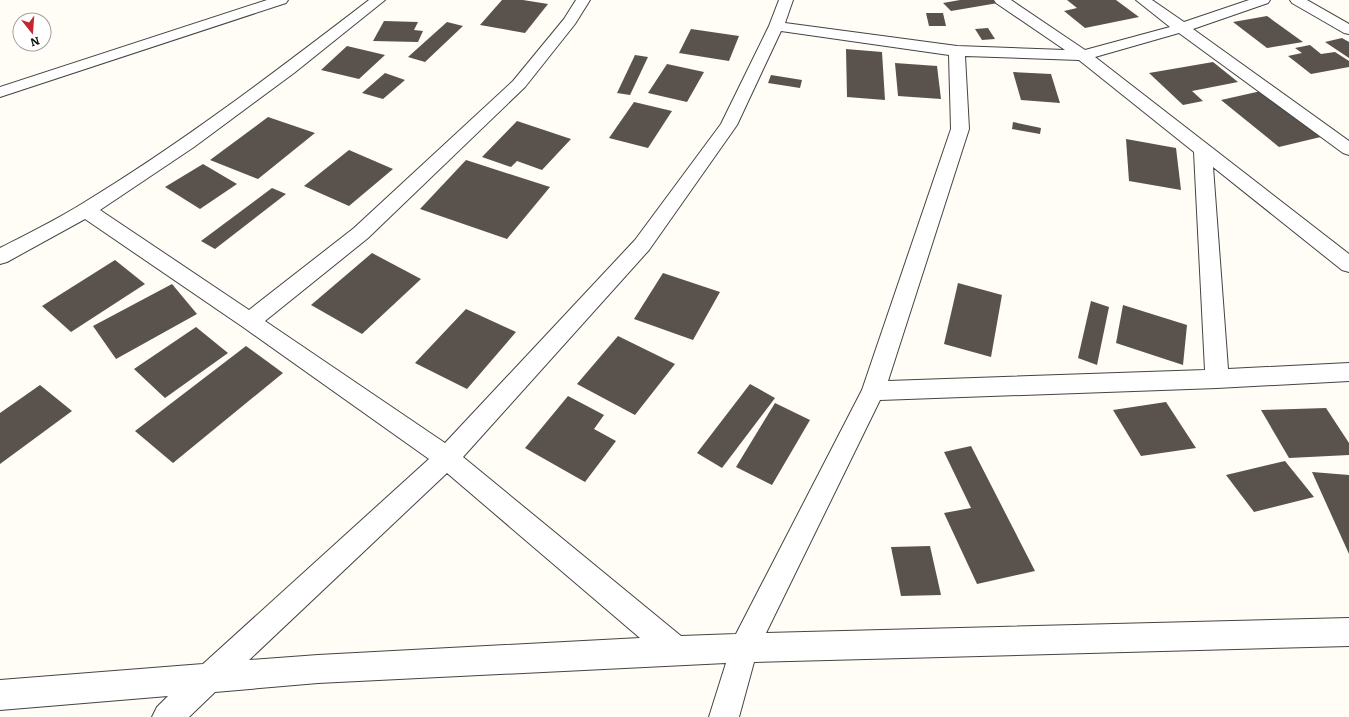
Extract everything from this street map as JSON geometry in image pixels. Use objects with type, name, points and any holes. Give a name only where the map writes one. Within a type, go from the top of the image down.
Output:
[{"type":"street","points":[[0,92],[280,0]]},
{"type":"street","points":[[0,258],[86,210],[188,143],[288,70],[378,0]]},
{"type":"street","points":[[250,321],[360,233],[519,84],[570,21],[583,0]]},
{"type":"street","points":[[167,717],[446,458],[642,245],[729,125],[776,26],[786,0]]},
{"type":"street","points":[[1001,0],[1083,55],[1349,265]]},
{"type":"street","points":[[1143,0],[1349,149]]},
{"type":"street","points":[[776,26],[957,51],[1083,55],[1182,28],[1263,0]]},
{"type":"street","points":[[1297,0],[1349,30]]},
{"type":"street","points":[[724,717],[744,649],[873,391],[960,129],[957,51]]},
{"type":"street","points":[[1203,149],[1217,379]]},
{"type":"street","points":[[86,210],[250,321],[446,458],[676,650]]},
{"type":"street","points":[[873,391],[1217,379],[1349,372]]},
{"type":"street","points":[[0,696],[210,677],[326,669],[676,650],[1349,632]]},
{"type":"building","points":[[502,0],[523,0],[548,4],[525,33],[480,25]]},
{"type":"building","points":[[960,0],[995,0],[998,3],[951,11],[943,3]]},
{"type":"building","points":[[1067,0],[1116,0],[1139,17],[1085,28],[1064,11],[1077,8]]},
{"type":"building","points":[[926,13],[943,13],[946,26],[929,26]]},
{"type":"building","points":[[1267,16],[1303,42],[1267,48],[1233,22]]},
{"type":"building","points":[[384,21],[418,22],[414,30],[423,31],[418,42],[373,41]]},
{"type":"building","points":[[447,22],[463,26],[425,62],[408,57]]},
{"type":"building","points":[[988,28],[995,39],[982,40],[975,29]]},
{"type":"building","points":[[691,29],[739,36],[729,61],[679,53]]},
{"type":"building","points":[[1342,38],[1349,42],[1349,58],[1325,42]]},
{"type":"building","points":[[1310,45],[1321,54],[1335,52],[1349,61],[1349,67],[1311,74],[1288,56],[1302,53],[1295,48]]},
{"type":"building","points":[[347,46],[385,55],[359,79],[321,70]]},
{"type":"building","points":[[846,49],[882,52],[885,100],[847,97]]},
{"type":"building","points":[[635,55],[648,57],[630,95],[617,93]]},
{"type":"building","points":[[1213,62],[1238,82],[1192,91],[1203,101],[1183,105],[1149,73]]},
{"type":"building","points":[[895,63],[937,66],[941,99],[898,96]]},
{"type":"building","points":[[667,64],[704,72],[687,102],[648,93]]},
{"type":"building","points":[[1013,72],[1051,74],[1060,103],[1021,100]]},
{"type":"building","points":[[385,73],[405,80],[383,99],[362,93]]},
{"type":"building","points":[[771,75],[802,80],[800,88],[768,83]]},
{"type":"building","points":[[1270,89],[1329,135],[1279,147],[1221,100]]},
{"type":"building","points":[[634,102],[672,111],[648,148],[609,138]]},
{"type":"building","points":[[268,117],[315,133],[258,179],[210,160]]},
{"type":"building","points":[[517,121],[571,139],[542,170],[517,161],[511,167],[482,157]]},
{"type":"building","points":[[1013,122],[1041,128],[1040,134],[1012,129]]},
{"type":"building","points":[[1126,139],[1176,148],[1181,190],[1129,181]]},
{"type":"building","points":[[349,150],[393,169],[349,206],[304,186]]},
{"type":"building","points":[[466,160],[550,187],[507,239],[420,209]]},
{"type":"building","points":[[203,164],[237,184],[200,209],[165,187]]},
{"type":"building","points":[[272,188],[286,194],[215,249],[201,241]]},
{"type":"building","points":[[372,253],[421,279],[362,334],[311,305]]},
{"type":"building","points":[[115,260],[145,284],[71,332],[42,306]]},
{"type":"building","points":[[663,273],[720,292],[693,340],[634,319]]},
{"type":"building","points":[[958,283],[1002,295],[991,357],[944,344]]},
{"type":"building","points":[[172,284],[197,314],[116,359],[93,326]]},
{"type":"building","points":[[1091,301],[1109,307],[1097,365],[1078,358]]},
{"type":"building","points":[[1123,305],[1187,325],[1183,365],[1116,343]]},
{"type":"building","points":[[466,309],[516,332],[467,389],[415,363]]},
{"type":"building","points":[[196,327],[228,353],[165,398],[134,369]]},
{"type":"building","points":[[618,336],[675,364],[635,415],[577,384]]},
{"type":"building","points":[[246,346],[283,373],[173,463],[135,431]]},
{"type":"building","points":[[750,384],[775,398],[722,468],[697,453]]},
{"type":"building","points":[[40,385],[72,411],[0,464],[0,413]]},
{"type":"building","points":[[568,396],[604,415],[594,429],[616,441],[585,482],[525,448]]},
{"type":"building","points":[[1166,402],[1196,448],[1141,456],[1113,410]]},
{"type":"building","points":[[775,403],[810,420],[772,485],[736,467]]},
{"type":"building","points":[[1326,408],[1349,443],[1349,455],[1289,458],[1261,410]]},
{"type":"building","points":[[971,446],[1035,571],[977,584],[944,513],[971,508],[944,452]]},
{"type":"building","points":[[1285,461],[1314,497],[1254,512],[1226,475]]},
{"type":"building","points":[[1312,472],[1349,475],[1349,554]]},
{"type":"building","points":[[930,546],[941,595],[901,596],[891,547]]}]
